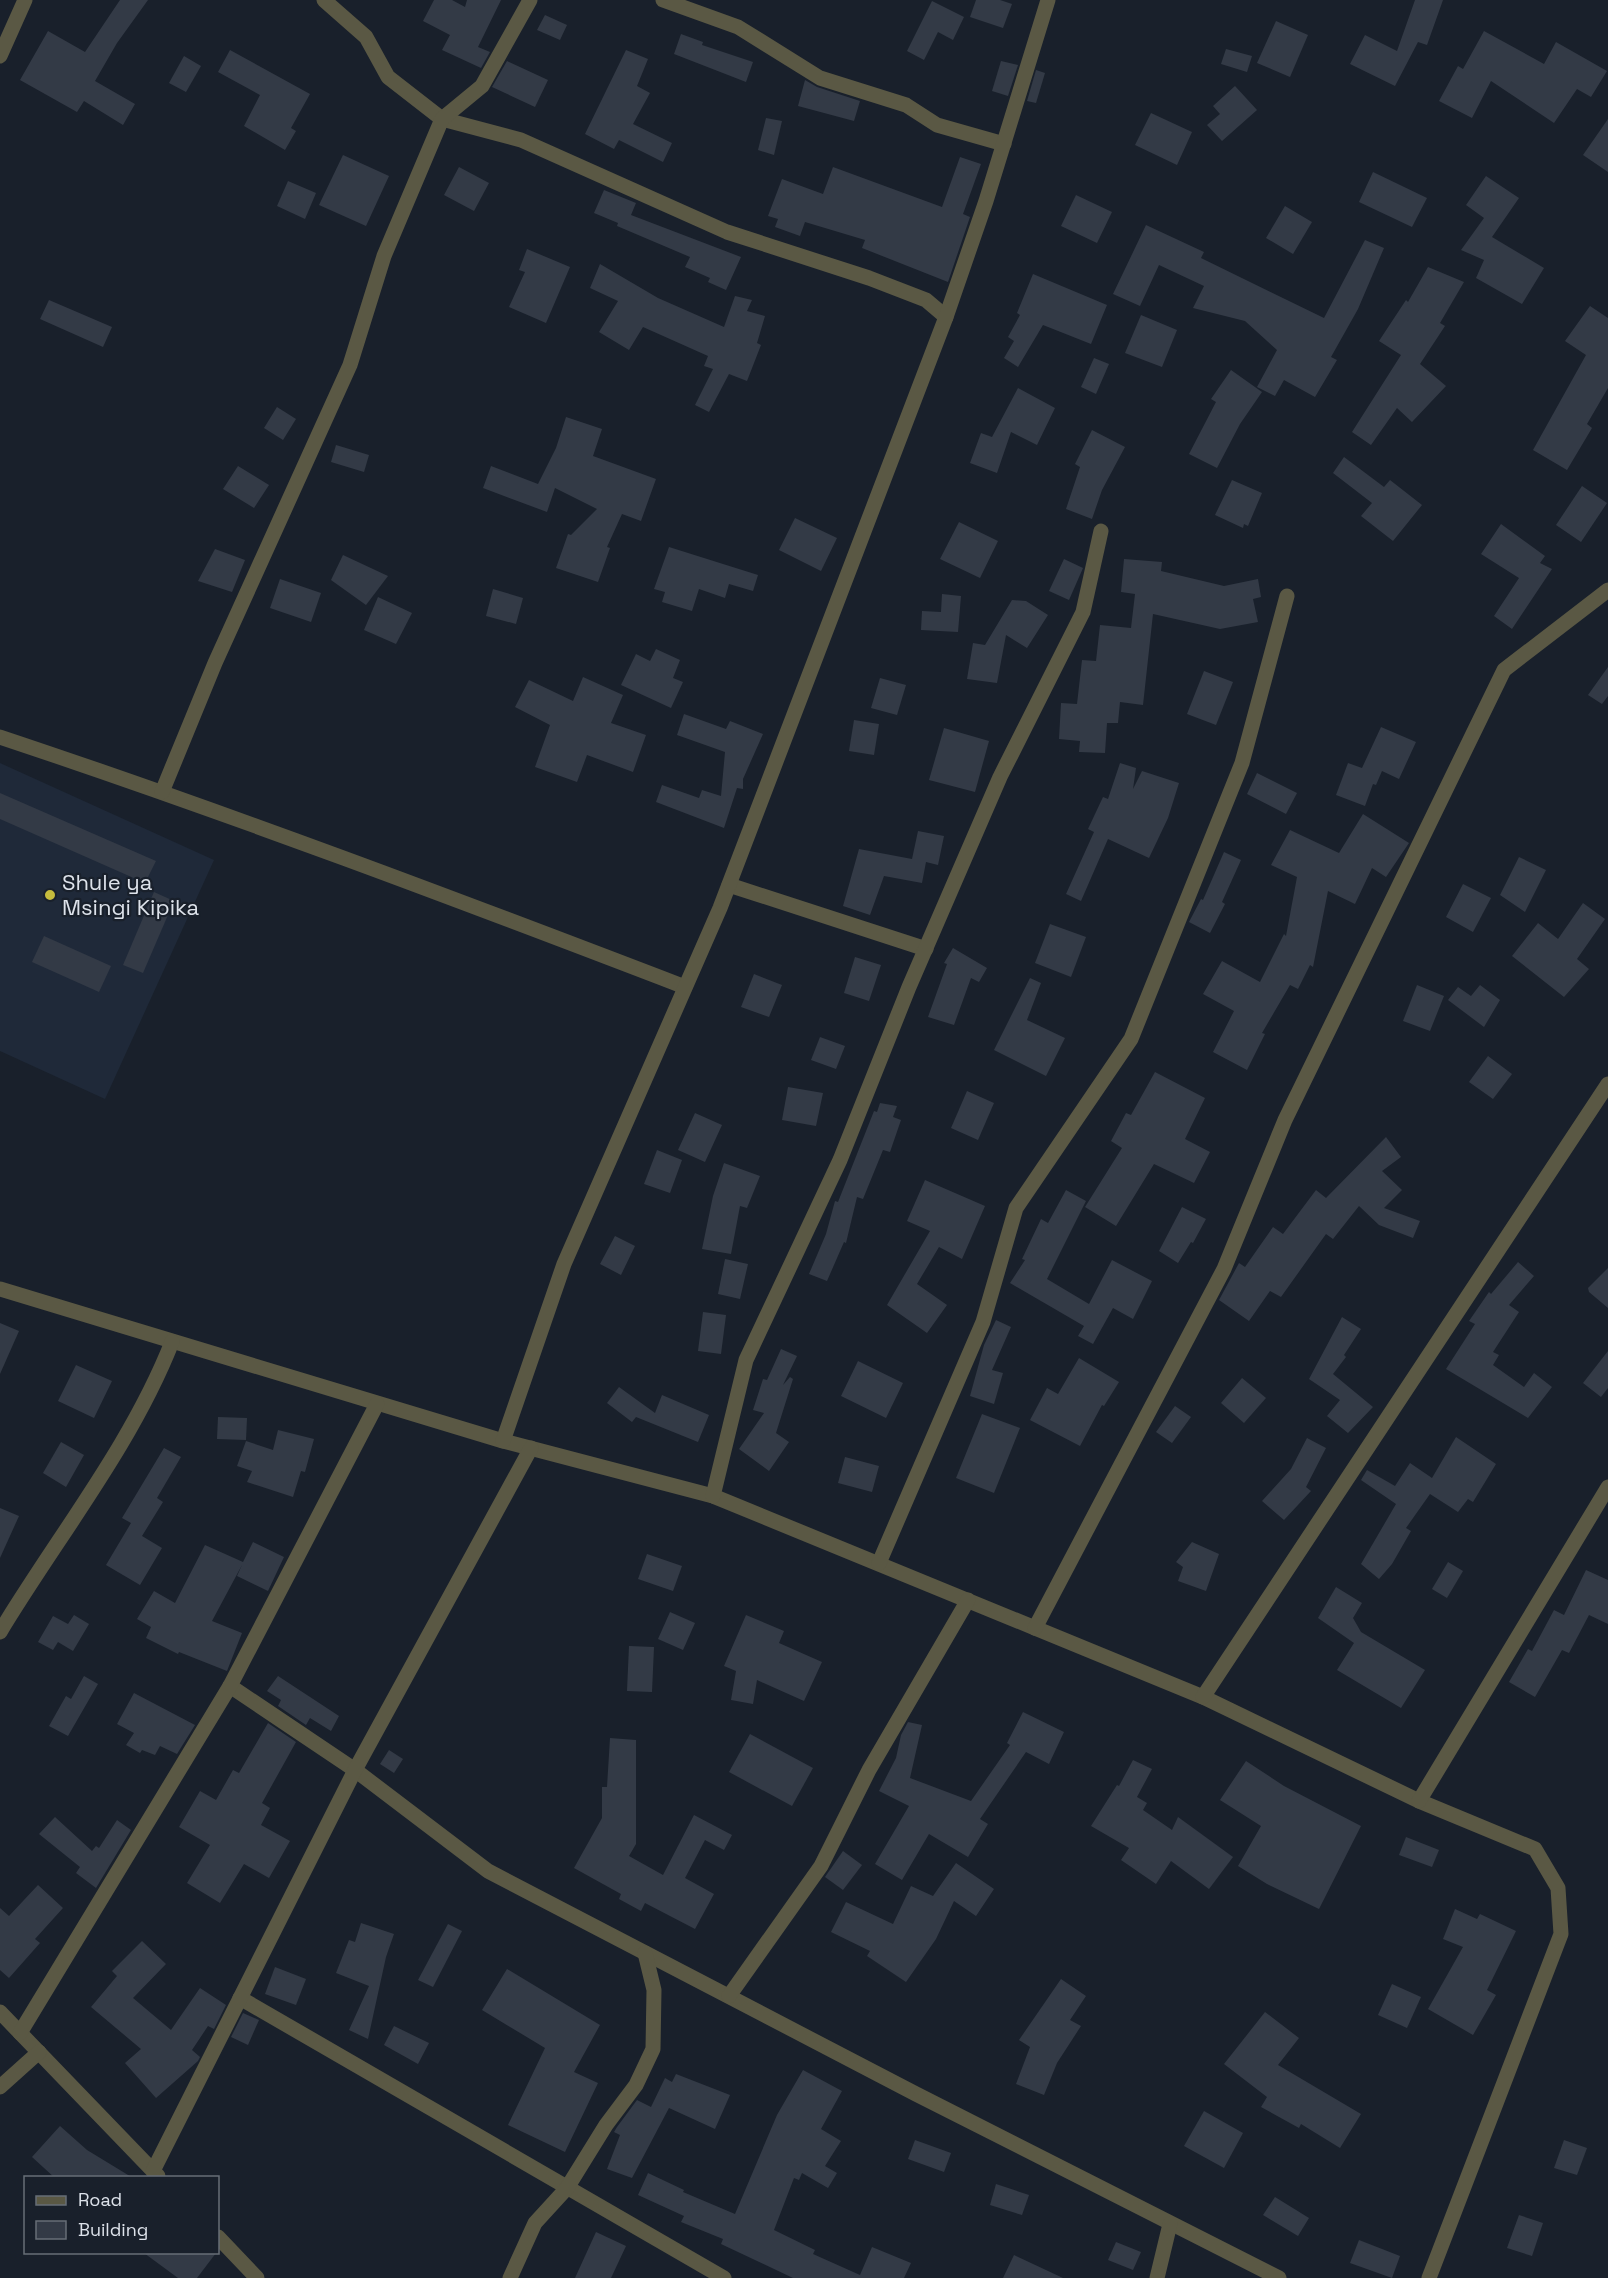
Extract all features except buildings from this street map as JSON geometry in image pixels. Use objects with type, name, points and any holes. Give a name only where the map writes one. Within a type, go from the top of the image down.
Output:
[{"type":"street","points":[[0,56],[25,0]]},
{"type":"street","points":[[324,0],[366,37],[388,77],[442,119],[520,140],[727,232],[869,278],[926,300],[946,317]]},
{"type":"street","points":[[162,792],[215,663],[350,365],[384,256],[442,119],[482,86],[530,0]]},
{"type":"street","points":[[663,0],[738,27],[820,78],[906,105],[938,125],[1004,144]]},
{"type":"street","points":[[503,1441],[564,1264],[729,885],[946,317],[1004,144],[1048,0]]},
{"type":"street","points":[[713,1497],[746,1360],[840,1160],[926,949],[1000,777],[1083,612],[1101,531]]},
{"type":"street","points":[[1035,1628],[1224,1269],[1285,1120],[1504,670],[1608,590]]},
{"type":"street","points":[[879,1563],[984,1322],[1016,1208],[1131,1039],[1242,763],[1287,596]]},
{"type":"street","points":[[0,738],[162,792],[401,878],[685,987]]},
{"type":"street","points":[[729,885],[926,949]]},
{"type":"street","points":[[1203,1697],[1608,1084]]},
{"type":"street","points":[[0,1289],[376,1404],[503,1441],[713,1497],[1203,1697],[1419,1801],[1535,1849],[1558,1888],[1561,1934],[1429,2278]]},
{"type":"street","points":[[0,1632],[41,1563],[85,1500],[157,1381],[172,1342]]},
{"type":"street","points":[[20,2033],[230,1686],[376,1404]]},
{"type":"street","points":[[0,2012],[157,2174],[240,1998],[356,1770],[531,1448]]},
{"type":"street","points":[[1419,1801],[1608,1487]]},
{"type":"street","points":[[729,1996],[821,1866],[869,1770],[968,1600]]},
{"type":"street","points":[[230,1686],[356,1770],[488,1871],[1170,2224],[1279,2278]]},
{"type":"street","points":[[510,2278],[535,2223],[567,2188],[606,2125],[636,2085],[653,2049],[654,1990],[645,1953]]},
{"type":"street","points":[[240,1998],[724,2278]]},
{"type":"street","points":[[0,2087],[39,2052]]},
{"type":"street","points":[[1157,2278],[1170,2224]]},
{"type":"street","points":[[219,2238],[256,2278]]},
{"type":"shaded area","points":[[0,763],[214,860],[105,1099],[0,1051]]},
{"type":"place","name":"Shule ya Msingi Kipika","points":[[50,895]]}]
